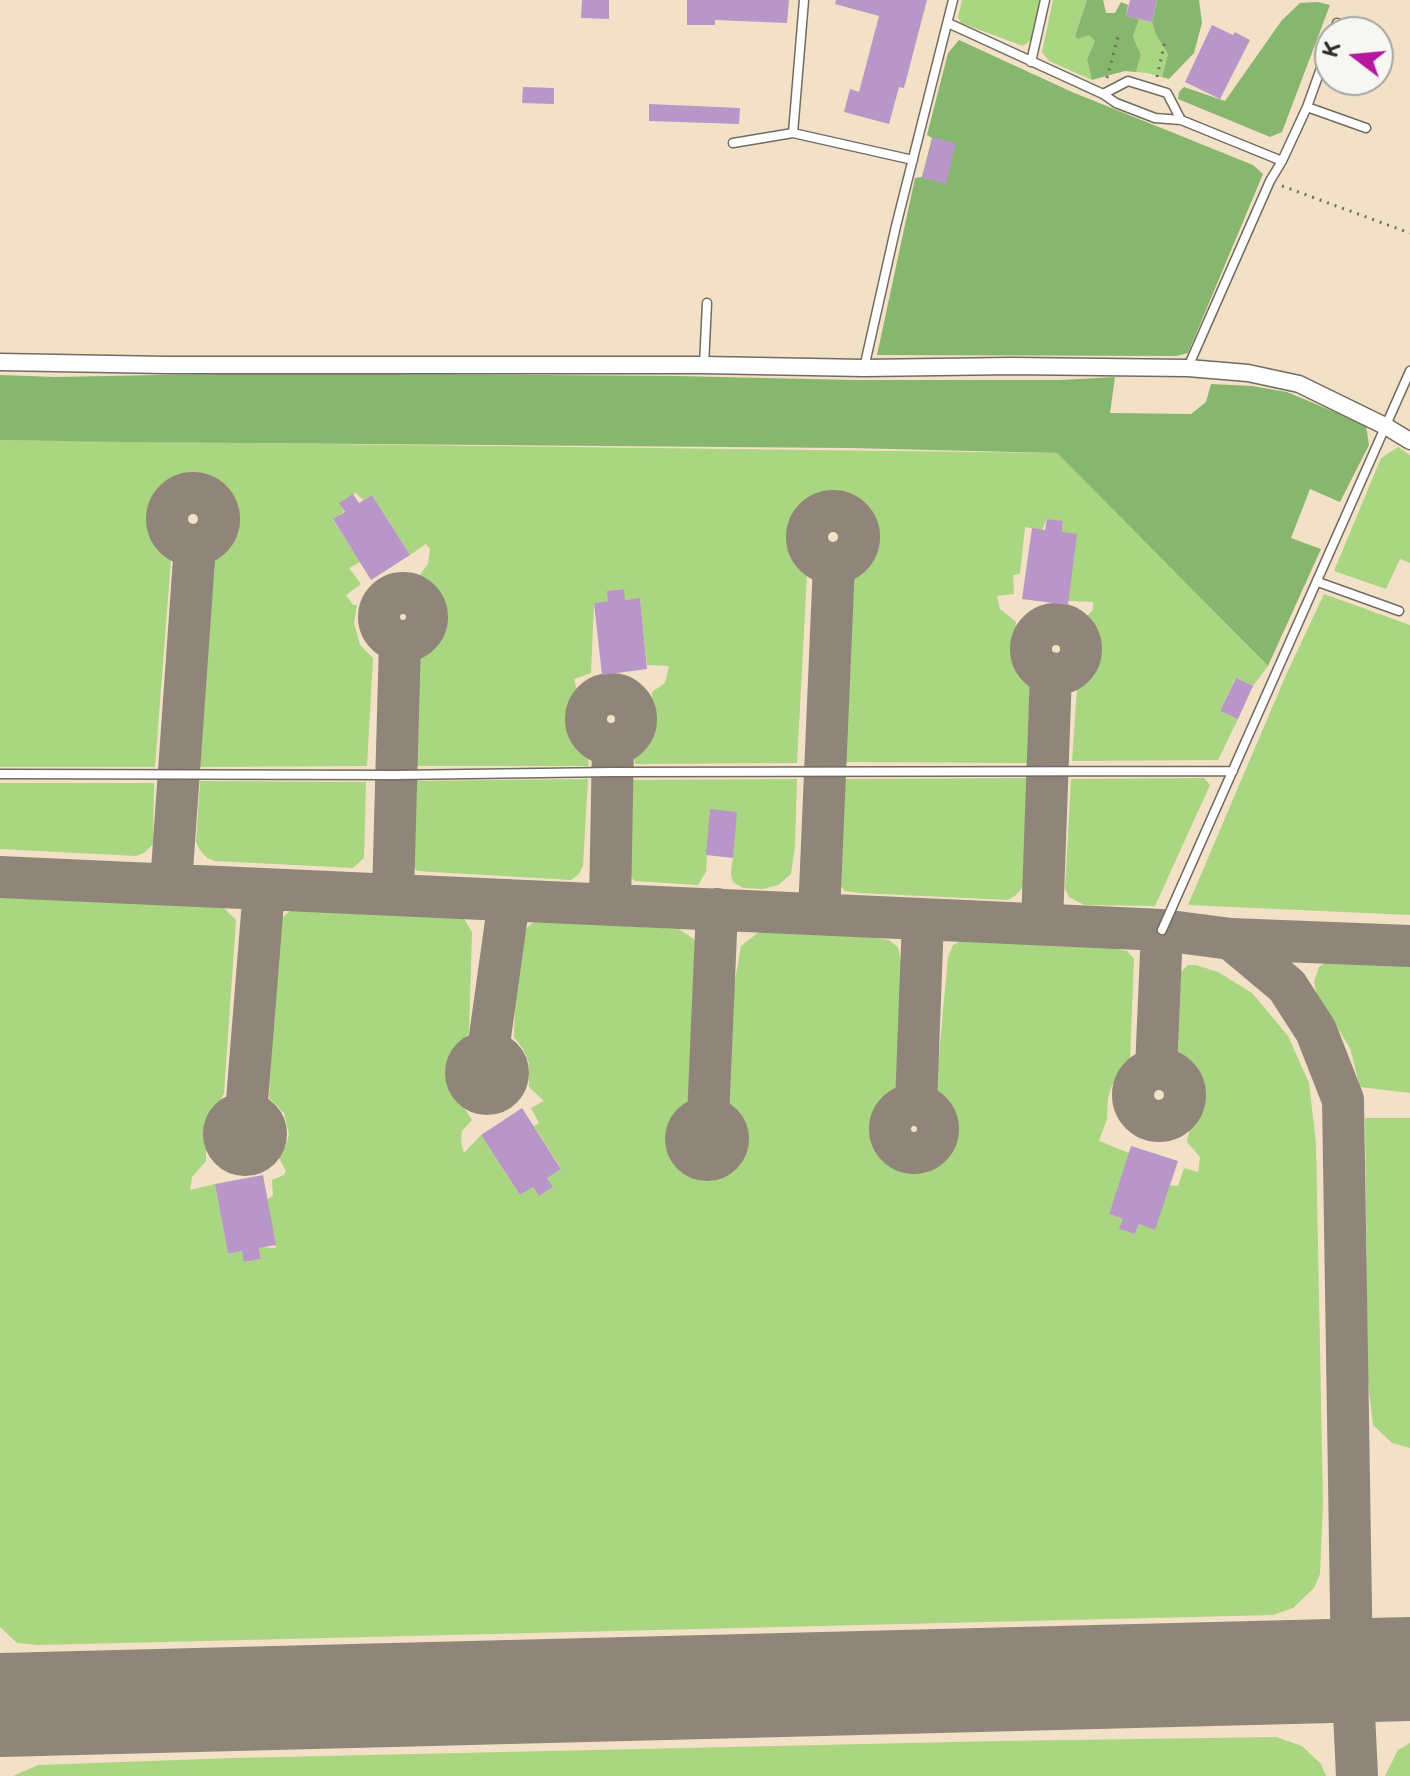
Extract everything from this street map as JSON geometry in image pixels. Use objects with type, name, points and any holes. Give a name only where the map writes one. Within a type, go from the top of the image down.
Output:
[{"type":"street","points":[[0,362],[1188,368],[1248,373],[1299,384],[1410,441]]},
{"type":"lane","points":[[793,133],[804,0]]},
{"type":"lane","points":[[864,368],[953,0]]},
{"type":"lane","points":[[1031,62],[1045,0]]},
{"type":"lane","points":[[948,23],[1103,94],[1116,103],[1155,118],[1181,120],[1282,161]]},
{"type":"lane","points":[[1103,94],[1128,81],[1155,89],[1167,93],[1181,120]]},
{"type":"lane","points":[[1188,368],[1314,88]]},
{"type":"lane","points":[[1307,107],[1366,128]]},
{"type":"lane","points":[[733,143],[793,133],[913,160]]},
{"type":"lane","points":[[704,365],[707,303]]},
{"type":"lane","points":[[1162,930],[1410,371]]},
{"type":"lane","points":[[1318,582],[1399,611]]},
{"type":"lane","points":[[0,774],[1233,771]]},
{"type":"path","points":[[1103,94],[1118,36]]},
{"type":"path","points":[[1155,89],[1165,41]]},
{"type":"path","points":[[1270,181],[1410,233]]},
{"type":"green space","points":[[962,0],[1040,0],[1031,40],[1023,46],[961,23],[958,17]]},
{"type":"green space","points":[[1053,0],[1087,0],[1075,36],[1089,35],[1095,41],[1087,59],[1092,80],[1049,61],[1042,52]]},
{"type":"green space","points":[[1087,0],[1103,0],[1106,13],[1115,13],[1121,2],[1128,5],[1126,16],[1139,19],[1133,37],[1141,55],[1136,72],[1125,71],[1092,80],[1087,59],[1095,41],[1089,35],[1078,39],[1075,36]]},
{"type":"green space","points":[[1157,0],[1199,0],[1202,23],[1194,53],[1169,79],[1162,77],[1168,54],[1152,22]]},
{"type":"green space","points":[[1300,3],[1330,5],[1326,16],[1314,16],[1314,47],[1282,132],[1270,137],[1178,99],[1184,87],[1225,101],[1282,20]]},
{"type":"green space","points":[[1139,19],[1152,22],[1168,54],[1162,77],[1136,72],[1141,55],[1133,37]]},
{"type":"green space","points":[[959,40],[1072,92],[1253,165],[1263,174],[1188,353],[1176,356],[877,355],[915,178],[922,177],[932,138],[927,135],[948,53]]},
{"type":"green space","points":[[264,373],[853,380],[1115,377],[1110,413],[1191,414],[1206,402],[1211,384],[1252,386],[1287,392],[1366,425],[1369,445],[1340,502],[1310,489],[1291,538],[1321,549],[1268,666],[1057,453],[848,448],[0,440],[0,375],[55,377]]},
{"type":"green space","points":[[0,440],[1057,453],[1268,666],[1253,686],[1235,679],[1220,711],[1238,719],[1218,760],[1072,761],[1077,689],[1094,669],[1098,653],[1095,633],[1085,618],[1093,610],[1093,602],[1068,601],[1063,522],[1047,519],[1042,530],[1025,527],[1020,574],[1013,575],[1014,594],[997,596],[1000,609],[1016,622],[1015,651],[1019,670],[1030,686],[1027,763],[843,762],[851,570],[865,554],[869,540],[860,515],[850,506],[840,504],[840,498],[825,499],[823,505],[809,507],[795,532],[796,544],[803,559],[813,569],[807,575],[797,763],[635,764],[633,751],[645,746],[653,719],[652,692],[665,683],[669,666],[647,665],[640,599],[625,600],[623,589],[608,591],[608,601],[594,603],[591,673],[574,679],[580,691],[569,714],[569,725],[575,741],[587,754],[589,766],[413,766],[418,660],[437,637],[438,623],[432,598],[419,576],[428,564],[430,549],[426,544],[410,555],[372,495],[363,500],[356,493],[340,504],[344,512],[333,520],[360,562],[349,568],[361,584],[346,595],[353,605],[357,605],[354,623],[360,645],[373,658],[367,766],[200,767],[212,552],[226,534],[227,519],[222,503],[212,492],[200,487],[201,482],[185,483],[183,488],[170,489],[160,498],[155,512],[156,530],[164,543],[176,552],[175,559],[171,560],[155,767],[0,767]]},
{"type":"green space","points":[[1398,447],[1410,455],[1410,563],[1400,559],[1386,589],[1334,571],[1381,458]]},
{"type":"green space","points":[[1324,594],[1410,625],[1410,915],[1188,905],[1286,675]]},
{"type":"green space","points":[[1027,778],[1023,887],[1008,900],[859,893],[845,891],[839,884],[835,875],[841,779]]},
{"type":"green space","points":[[1204,778],[1210,785],[1155,906],[1084,905],[1069,897],[1065,889],[1071,779]]},
{"type":"green space","points":[[588,779],[583,866],[571,880],[417,871],[407,858],[411,781]]},
{"type":"green space","points":[[797,779],[791,874],[778,885],[763,889],[743,888],[733,882],[733,858],[710,810],[706,872],[698,885],[635,881],[627,875],[631,780]]},
{"type":"green space","points":[[200,781],[366,782],[364,858],[353,868],[215,861],[207,858],[196,842]]},
{"type":"green space","points":[[0,783],[154,783],[153,844],[136,856],[0,849]]},
{"type":"green space","points":[[0,893],[222,906],[236,920],[224,1093],[206,1129],[206,1161],[192,1177],[190,1190],[215,1184],[228,1254],[242,1251],[245,1262],[261,1259],[259,1247],[276,1248],[267,1199],[273,1196],[272,1180],[286,1171],[279,1158],[289,1134],[284,1113],[269,1098],[278,921],[295,907],[463,917],[472,932],[469,1033],[449,1060],[454,1092],[472,1120],[462,1131],[461,1143],[464,1153],[481,1135],[520,1195],[533,1187],[539,1196],[552,1187],[547,1178],[561,1168],[534,1126],[539,1123],[531,1108],[544,1101],[529,1087],[529,1063],[514,1037],[517,936],[535,921],[679,929],[695,940],[689,1107],[683,1110],[671,1128],[669,1142],[675,1156],[689,1168],[699,1172],[700,1176],[715,1177],[716,1172],[730,1169],[742,1151],[745,1138],[737,1118],[726,1109],[734,986],[741,946],[760,931],[873,937],[889,940],[898,947],[901,962],[897,1096],[880,1117],[878,1131],[882,1146],[893,1157],[905,1163],[906,1167],[921,1169],[922,1163],[938,1157],[952,1133],[949,1114],[935,1097],[948,957],[953,945],[965,939],[1099,945],[1127,951],[1134,959],[1130,1062],[1112,1085],[1107,1119],[1099,1141],[1129,1153],[1109,1214],[1123,1219],[1120,1229],[1135,1234],[1139,1224],[1154,1229],[1170,1185],[1178,1186],[1184,1168],[1198,1172],[1200,1157],[1187,1142],[1194,1105],[1189,1082],[1175,1066],[1181,972],[1188,965],[1196,965],[1218,972],[1252,993],[1288,1036],[1309,1083],[1316,1143],[1323,1503],[1320,1574],[1314,1588],[1293,1608],[1273,1615],[39,1645],[17,1643],[0,1627]]},
{"type":"green space","points":[[1328,960],[1410,961],[1410,1093],[1360,1087],[1350,1048],[1317,995],[1314,982],[1319,967]]},
{"type":"green space","points":[[1365,1118],[1410,1118],[1410,1448],[1392,1443],[1373,1425],[1368,1382]]},
{"type":"green space","points":[[1276,1737],[1302,1746],[1321,1764],[1326,1776],[13,1776],[38,1765],[234,1758]]},
{"type":"green space","points":[[1410,1743],[1410,1776],[1385,1776],[1398,1750]]},
{"type":"building","points":[[582,0],[609,0],[609,19],[581,18]]},
{"type":"building","points":[[687,0],[789,0],[787,23],[715,20],[715,25],[687,25]]},
{"type":"building","points":[[836,0],[927,0],[904,88],[899,87],[889,124],[844,112],[850,89],[859,92],[879,16],[835,4]]},
{"type":"building","points":[[1130,0],[1157,0],[1152,22],[1126,16]]},
{"type":"building","points":[[1212,25],[1250,40],[1220,99],[1185,82]]},
{"type":"building","points":[[523,87],[554,88],[554,104],[522,103]]},
{"type":"building","points":[[649,104],[740,108],[739,124],[649,121]]},
{"type":"building","points":[[933,137],[956,143],[946,184],[922,178]]},
{"type":"building","points":[[353,494],[359,503],[372,495],[410,555],[371,580],[333,519],[345,512],[339,503]]},
{"type":"building","points":[[1047,519],[1063,521],[1062,532],[1077,534],[1068,605],[1022,599],[1032,528],[1045,530]]},
{"type":"building","points":[[624,589],[625,600],[640,598],[647,669],[602,675],[594,603],[608,601],[607,591]]},
{"type":"building","points":[[1236,678],[1253,686],[1238,719],[1220,711]]},
{"type":"building","points":[[710,809],[737,812],[733,858],[706,855]]},
{"type":"building","points":[[522,1108],[561,1169],[547,1178],[553,1187],[539,1196],[533,1187],[520,1195],[481,1135]]},
{"type":"building","points":[[1131,1146],[1178,1161],[1155,1230],[1139,1224],[1135,1234],[1119,1229],[1123,1219],[1109,1214]]},
{"type":"building","points":[[263,1175],[276,1245],[259,1248],[261,1259],[244,1262],[242,1251],[228,1254],[215,1184]]},
{"type":"taxiway","points":[[193,493],[211,501],[219,519],[211,537],[193,545],[175,537],[167,519],[175,501],[193,493]]},
{"type":"taxiway","points":[[833,511],[851,519],[859,537],[851,555],[833,563],[815,555],[807,537],[815,519],[833,511]]},
{"type":"taxiway","points":[[171,884],[195,545]]},
{"type":"taxiway","points":[[819,914],[834,563]]},
{"type":"taxiway","points":[[403,593],[420,600],[427,617],[420,634],[403,641],[386,634],[379,617],[386,600],[403,593]]},
{"type":"taxiway","points":[[1056,624],[1074,631],[1081,649],[1074,667],[1056,674],[1038,667],[1031,649],[1038,631],[1056,624]]},
{"type":"taxiway","points":[[393,895],[400,641]]},
{"type":"taxiway","points":[[1042,924],[1051,673]]},
{"type":"taxiway","points":[[611,694],[629,701],[636,719],[629,737],[611,744],[593,737],[586,719],[593,701],[611,694]]},
{"type":"taxiway","points":[[610,904],[613,744]]},
{"type":"taxiway","points":[[0,877],[1162,930],[1231,939],[1410,946]]},
{"type":"taxiway","points":[[246,1113],[264,889]]},
{"type":"taxiway","points":[[488,1051],[509,900]]},
{"type":"taxiway","points":[[708,1118],[717,909]]},
{"type":"taxiway","points":[[916,1105],[923,919]]},
{"type":"taxiway","points":[[1156,1069],[1162,930]]},
{"type":"taxiway","points":[[1231,939],[1287,986],[1316,1031],[1343,1100],[1352,1671],[1357,1776]]},
{"type":"taxiway","points":[[487,1052],[502,1058],[508,1073],[502,1088],[487,1094],[472,1088],[466,1073],[472,1058],[487,1052]]},
{"type":"taxiway","points":[[1159,1069],[1178,1076],[1185,1095],[1178,1114],[1159,1121],[1140,1114],[1133,1095],[1140,1076],[1159,1069]]},
{"type":"taxiway","points":[[914,1105],[931,1112],[938,1129],[931,1146],[914,1153],[897,1146],[890,1129],[897,1112],[914,1105]]},
{"type":"taxiway","points":[[245,1113],[260,1119],[266,1134],[260,1149],[245,1155],[230,1149],[224,1134],[230,1119],[245,1113]]},
{"type":"taxiway","points":[[707,1118],[722,1124],[728,1139],[722,1154],[707,1160],[692,1154],[686,1139],[692,1124],[707,1118]]},
{"type":"runway","points":[[0,1705],[1410,1669]]}]
